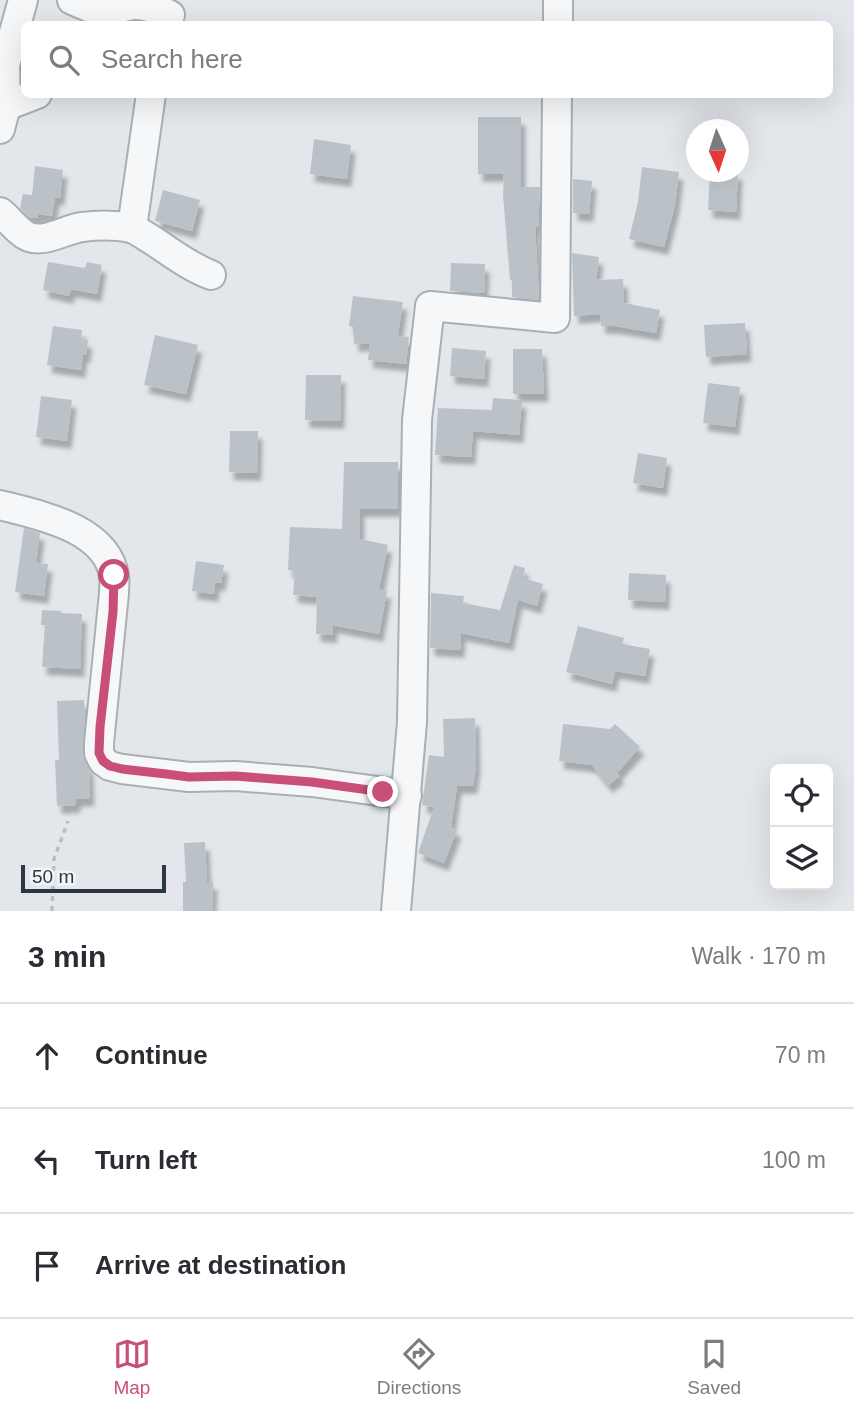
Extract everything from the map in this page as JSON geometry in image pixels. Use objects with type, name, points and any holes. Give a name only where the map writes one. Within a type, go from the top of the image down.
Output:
[{"type":"street","points":[[2,121],[5,65],[23,0]]},
{"type":"street","points":[[72,0],[103,20],[125,4],[156,8],[170,13]]},
{"type":"street","points":[[558,0],[558,21]]},
{"type":"street","points":[[2,121],[32,98]]},
{"type":"street","points":[[132,228],[151,98]]},
{"type":"street","points":[[396,911],[412,722],[417,420],[430,306],[555,318],[557,98]]},
{"type":"street","points":[[0,212],[29,237]]},
{"type":"street","points":[[0,246],[29,237],[45,238],[82,227],[119,226],[132,228],[149,237],[202,272],[211,275]]},
{"type":"street","points":[[0,505],[55,520],[75,529],[92,540],[110,565],[114,575],[114,593],[99,753],[103,761],[110,766],[189,777],[235,776],[312,782],[407,795]]},
{"type":"path","points":[[52,911],[54,859],[68,821]]},
{"type":"building","points":[[478,117],[521,117],[521,187],[540,187],[538,227],[535,227],[539,300],[512,297],[503,195],[504,174],[478,174]]},
{"type":"building","points":[[314,139],[351,145],[347,179],[310,174]]},
{"type":"building","points":[[35,166],[63,170],[60,198],[55,197],[52,216],[38,214],[38,218],[29,217],[20,208],[23,194],[32,195]]},
{"type":"building","points":[[642,167],[679,172],[675,205],[664,247],[629,239],[638,202]]},
{"type":"building","points":[[573,179],[592,181],[589,214],[573,213]]},
{"type":"building","points":[[709,182],[738,182],[736,212],[708,210]]},
{"type":"building","points":[[163,190],[200,200],[192,231],[155,221]]},
{"type":"building","points":[[572,253],[599,257],[596,280],[623,279],[624,303],[660,310],[656,333],[601,326],[600,314],[574,316]]},
{"type":"building","points":[[48,262],[85,268],[87,262],[102,265],[97,294],[71,289],[69,296],[43,290]]},
{"type":"building","points":[[451,263],[485,264],[484,293],[450,291]]},
{"type":"building","points":[[353,296],[403,302],[398,336],[409,337],[406,364],[368,360],[370,343],[354,344],[353,327],[349,326]]},
{"type":"building","points":[[745,323],[747,354],[706,357],[704,325]]},
{"type":"building","points":[[53,326],[82,330],[81,339],[88,340],[81,370],[47,365]]},
{"type":"building","points":[[155,335],[198,345],[186,394],[144,385]]},
{"type":"building","points":[[452,348],[486,351],[484,379],[450,376]]},
{"type":"building","points":[[513,349],[542,349],[544,394],[513,394]]},
{"type":"building","points":[[306,375],[341,375],[340,421],[305,420]]},
{"type":"building","points":[[708,383],[740,387],[735,427],[703,423]]},
{"type":"building","points":[[41,396],[72,400],[67,441],[36,437]]},
{"type":"building","points":[[493,398],[522,400],[519,435],[473,431],[471,457],[435,455],[438,408],[492,410]]},
{"type":"building","points":[[230,431],[258,431],[257,473],[229,472]]},
{"type":"building","points":[[638,453],[667,458],[663,488],[633,483]]},
{"type":"building","points":[[344,462],[398,462],[398,509],[360,509],[360,539],[388,545],[379,589],[387,591],[379,634],[333,625],[333,635],[316,634],[317,597],[293,595],[295,570],[288,570],[290,527],[342,529]]},
{"type":"building","points":[[24,528],[40,533],[36,563],[48,564],[44,596],[15,592]]},
{"type":"building","points":[[196,561],[224,565],[221,583],[215,583],[214,594],[192,591]]},
{"type":"building","points":[[514,565],[525,568],[523,578],[543,584],[537,606],[518,600],[509,643],[461,633],[460,650],[430,648],[431,593],[464,596],[463,603],[500,610]]},
{"type":"building","points":[[629,573],[666,575],[665,602],[628,600]]},
{"type":"building","points":[[42,610],[82,614],[80,669],[42,667],[45,625],[41,625]]},
{"type":"building","points":[[578,626],[624,638],[622,644],[650,649],[645,676],[615,671],[612,684],[566,672]]},
{"type":"building","points":[[84,700],[82,753],[89,769],[90,798],[76,799],[76,805],[57,806],[57,701]]},
{"type":"building","points":[[475,718],[476,765],[473,786],[457,786],[451,827],[457,830],[444,863],[418,853],[434,807],[422,805],[429,755],[444,757],[443,719]]},
{"type":"building","points":[[563,724],[610,729],[615,724],[640,747],[617,773],[620,776],[608,785],[592,765],[559,761]]},
{"type":"building","points":[[205,842],[207,882],[213,882],[212,911],[183,911],[183,882],[186,882],[184,843]]},
{"type":"route","points":[[114,575],[113,612],[100,727],[99,753],[103,761],[122,769],[189,777],[235,776],[312,782],[383,792]]}]
